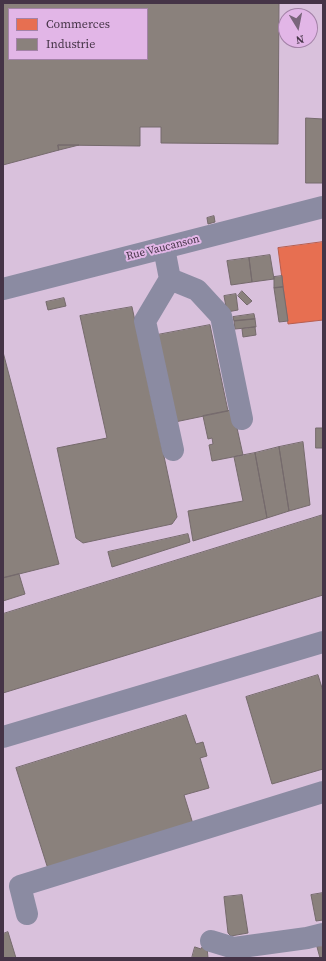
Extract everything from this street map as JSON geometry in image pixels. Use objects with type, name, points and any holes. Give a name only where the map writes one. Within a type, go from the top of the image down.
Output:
[{"type":"street","name":"Rue Vaucanson","points":[[3,289],[323,208]]},
{"type":"street","points":[[164,248],[170,278],[145,321],[173,450]]},
{"type":"street","points":[[170,278],[197,290],[221,316],[242,419]]},
{"type":"street","points":[[3,737],[323,642]]},
{"type":"street","points":[[27,914],[20,886],[323,792]]},
{"type":"street","points":[[211,941],[234,948],[307,938],[323,934]]},
{"type":"building: Commerces","points":[[323,242],[323,320],[288,324],[278,248]]},
{"type":"building: Industrie","points":[[3,3],[279,3],[278,144],[161,143],[161,127],[140,127],[140,146],[58,145],[59,150],[3,165]]},
{"type":"building: Industrie","points":[[306,118],[323,119],[323,183],[306,183]]},
{"type":"building: Industrie","points":[[58,145],[79,145],[59,150]]},
{"type":"building: Industrie","points":[[214,216],[215,222],[208,224],[207,218]]},
{"type":"building: Industrie","points":[[270,255],[274,279],[252,282],[249,258]]},
{"type":"building: Industrie","points":[[249,258],[252,282],[231,285],[227,261]]},
{"type":"building: Industrie","points":[[282,276],[283,287],[274,288],[274,277]]},
{"type":"building: Industrie","points":[[283,287],[288,321],[279,322],[274,288]]},
{"type":"building: Industrie","points":[[242,291],[252,301],[247,305],[238,296]]},
{"type":"building: Industrie","points":[[236,294],[238,310],[227,312],[224,296]]},
{"type":"building: Industrie","points":[[64,298],[66,306],[48,310],[46,302]]},
{"type":"building: Industrie","points":[[132,307],[177,517],[172,524],[83,543],[76,538],[57,448],[107,438],[80,316]]},
{"type":"building: Industrie","points":[[254,314],[255,319],[234,321],[233,317]]},
{"type":"building: Industrie","points":[[255,319],[256,327],[235,329],[234,321]]},
{"type":"building: Industrie","points":[[210,325],[228,411],[175,422],[157,335]]},
{"type":"building: Industrie","points":[[255,327],[256,335],[243,337],[242,329]]},
{"type":"building: Industrie","points":[[3,352],[59,564],[3,578]]},
{"type":"building: Industrie","points":[[233,410],[243,455],[212,461],[209,445],[213,444],[212,438],[208,439],[203,416]]},
{"type":"building: Industrie","points":[[316,428],[323,428],[323,448],[316,448]]},
{"type":"building: Industrie","points":[[303,442],[310,505],[289,511],[279,447]]},
{"type":"building: Industrie","points":[[279,447],[289,511],[267,518],[255,453]]},
{"type":"building: Industrie","points":[[255,453],[267,518],[193,541],[188,511],[243,501],[234,457]]},
{"type":"building: Industrie","points":[[323,515],[323,595],[3,693],[3,614]]},
{"type":"building: Industrie","points":[[188,534],[190,542],[112,567],[108,552]]},
{"type":"building: Industrie","points":[[19,574],[25,594],[3,601],[3,578]]},
{"type":"building: Industrie","points":[[318,675],[323,691],[323,769],[272,784],[246,697]]},
{"type":"building: Industrie","points":[[186,715],[196,744],[203,742],[207,756],[200,758],[209,788],[184,795],[193,824],[48,869],[16,768]]},
{"type":"building: Industrie","points":[[323,893],[323,920],[316,921],[311,895]]},
{"type":"building: Industrie","points":[[242,895],[248,933],[231,936],[228,933],[224,897]]},
{"type":"building: Industrie","points":[[8,932],[16,958],[3,958],[3,934]]},
{"type":"building: Industrie","points":[[323,946],[323,958],[320,958],[317,947]]},
{"type":"building: Industrie","points":[[195,947],[201,949],[202,947],[207,947],[208,958],[192,958]]}]
